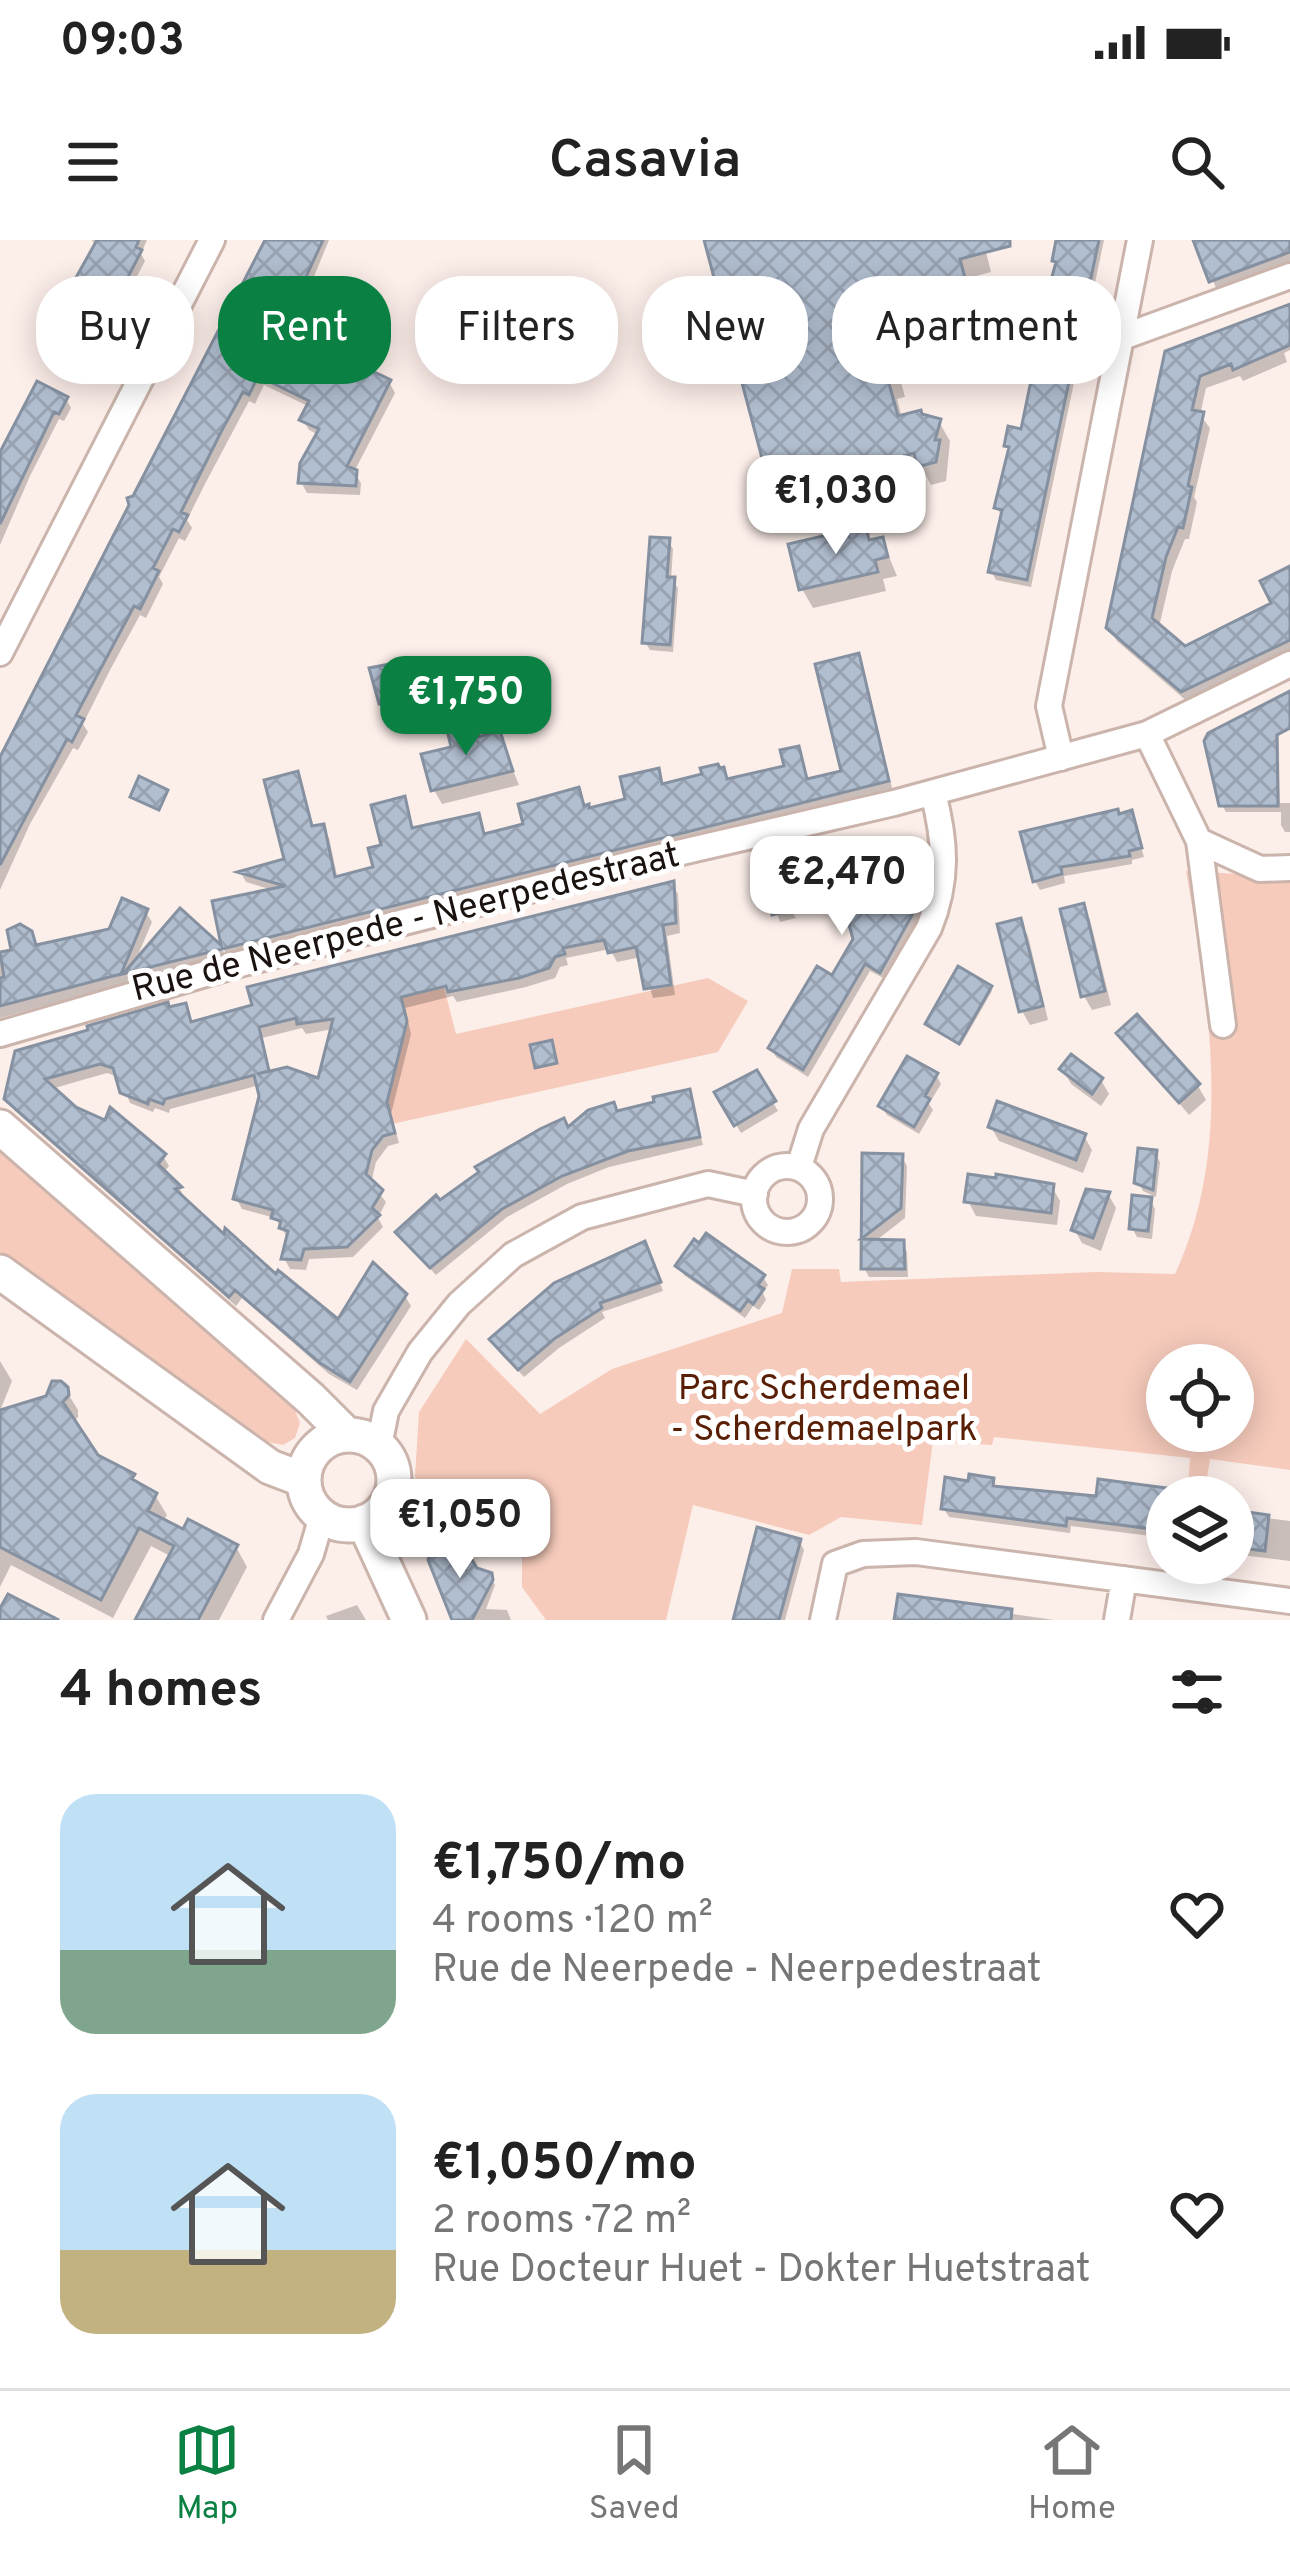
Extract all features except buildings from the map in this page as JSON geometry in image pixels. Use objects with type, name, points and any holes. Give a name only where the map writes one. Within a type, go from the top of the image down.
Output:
[{"type":"street","points":[[0,653],[212,240]]},
{"type":"street","points":[[1121,333],[1140,240]]},
{"type":"street","points":[[1121,338],[1290,276]]},
{"type":"street","points":[[1061,758],[1049,706],[1111,384]]},
{"type":"street","name":"Rue de Neerpede - Neerpedestraat","points":[[0,1034],[236,965],[933,793],[1147,734],[1290,664]]},
{"type":"street","points":[[1147,734],[1198,841],[1223,1024]]},
{"type":"street","points":[[800,1167],[811,1129],[929,928],[940,900],[946,860],[933,793]]},
{"type":"street","points":[[1198,841],[1259,869],[1290,868]]},
{"type":"street","points":[[0,1127],[294,1384],[363,1440],[392,1466],[393,1492],[387,1505],[364,1522],[335,1523],[313,1506],[304,1480],[306,1464],[329,1439],[363,1440]]},
{"type":"street","points":[[800,1167],[815,1179],[821,1198],[816,1216],[802,1229],[784,1232],[767,1225],[757,1211],[755,1193],[771,1170],[800,1167]]},
{"type":"street","points":[[363,1440],[420,1352],[459,1304],[513,1255],[582,1217],[708,1184],[755,1193]]},
{"type":"street","points":[[0,1272],[270,1467],[304,1480]]},
{"type":"street","points":[[276,1620],[311,1553],[322,1516]]},
{"type":"street","points":[[364,1522],[409,1620]]},
{"type":"street","points":[[823,1620],[835,1564],[862,1554],[916,1552],[1290,1601]]},
{"type":"street","points":[[1117,1620],[1124,1580]]},
{"type":"green space","name":"Parc Scherdemael - Scherdemaelpark","points":[[1186,871],[1290,877],[1290,1470],[1210,1459],[1207,1476],[1189,1476],[1190,1458],[994,1437],[992,1445],[933,1441],[922,1525],[841,1517],[809,1535],[693,1505],[666,1620],[546,1620],[522,1587],[522,1548],[498,1523],[438,1535],[421,1507],[415,1476],[419,1412],[466,1339],[540,1414],[612,1369],[782,1313],[792,1269],[839,1269],[841,1282],[1096,1272],[1175,1274],[1205,1176],[1210,1125],[1211,1074]]},
{"type":"green space","points":[[407,947],[427,991],[444,987],[456,1034],[708,978],[748,1001],[718,1052],[392,1124],[387,1102],[407,1021],[391,950]]},
{"type":"green space","points":[[0,1151],[294,1408],[300,1423],[295,1438],[283,1445],[262,1441],[0,1252]]}]
